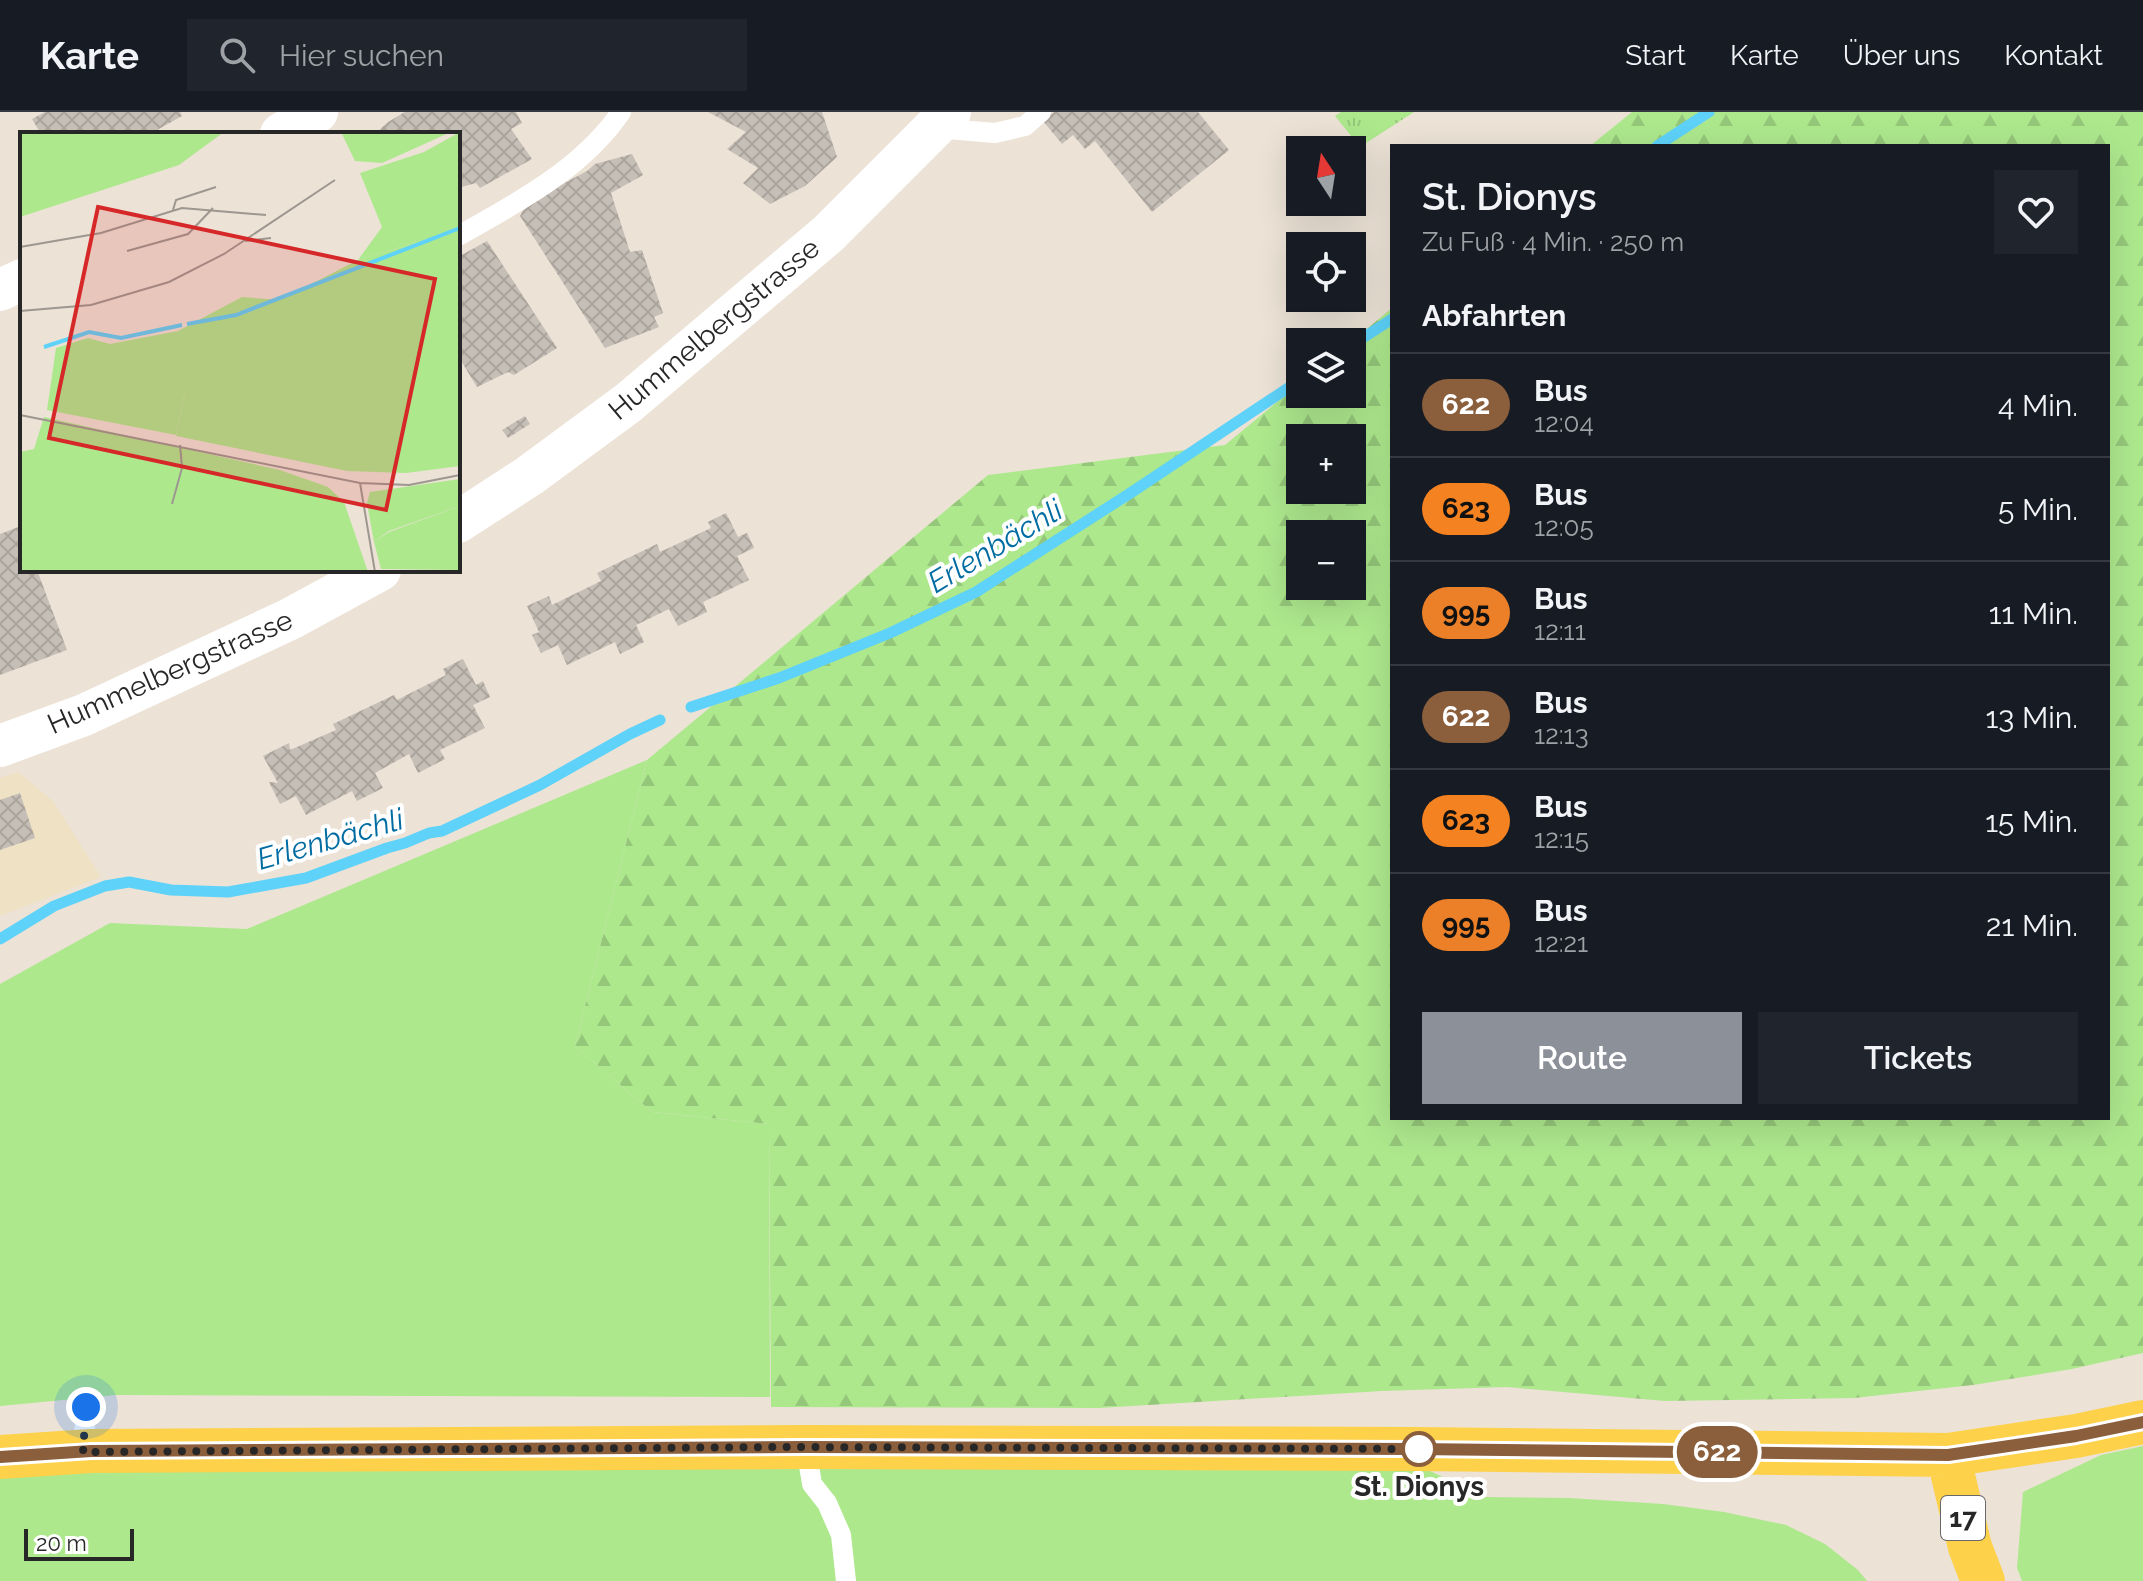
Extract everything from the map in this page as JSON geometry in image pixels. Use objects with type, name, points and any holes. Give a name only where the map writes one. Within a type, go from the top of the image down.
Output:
[{"type":"main road","points":[[0,1457],[83,1452],[806,1447],[1948,1455],[2076,1436],[2143,1422]]},
{"type":"main road","name":"17","points":[[1948,1455],[1970,1547],[1983,1581]]},
{"type":"street","points":[[284,132],[317,112]]},
{"type":"street","name":"Hummelbergstrasse","points":[[460,521],[529,476],[628,403],[828,234],[943,120]]},
{"type":"street","points":[[0,290],[20,281]]},
{"type":"street","name":"Hummelbergstrasse","points":[[0,746],[84,715],[290,619],[376,572]]},
{"type":"lane","points":[[460,235],[503,211],[579,160],[621,112]]},
{"type":"lane","points":[[943,120],[995,133],[1025,126],[1041,112]]},
{"type":"lane","points":[[83,1452],[86,1407]]},
{"type":"lane","points":[[806,1447],[812,1484],[827,1503],[841,1535],[846,1581]]},
{"type":"shaded area","points":[[18,772],[53,801],[101,877],[0,916],[0,778]]},
{"type":"green space","points":[[1341,112],[1414,112],[1366,143],[1366,136],[1351,136],[1335,116]]},
{"type":"green space","points":[[1632,112],[2143,112],[2143,1353],[2072,1369],[1973,1385],[1854,1398],[1665,1401],[1507,1387],[1382,1391],[1099,1408],[771,1407],[769,1124],[652,1112],[575,1046],[647,760],[988,475],[1225,445],[1286,395],[1286,408],[1366,408],[1366,330],[1390,310],[1390,1120],[2110,1120],[2110,144],[1592,144]]},
{"type":"green space","points":[[647,760],[575,1046],[652,1112],[769,1124],[770,1397],[116,1395],[0,1406],[0,984],[110,923],[247,929]]},
{"type":"green space","points":[[2143,1446],[2143,1581],[2022,1581],[2017,1568],[2023,1492],[2101,1455]]},
{"type":"green space","points":[[1383,1449],[1447,1479],[1468,1495],[1663,1504],[1786,1525],[1825,1544],[1867,1581],[0,1581],[0,1457]]},
{"type":"building","points":[[45,112],[180,112],[182,116],[154,132],[40,132],[32,119]]},
{"type":"building","points":[[405,112],[516,112],[522,123],[511,129],[532,159],[480,188],[476,183],[460,187],[460,132],[377,132]]},
{"type":"building","points":[[708,112],[822,112],[837,157],[805,186],[770,204],[743,183],[758,168],[727,149],[746,132]]},
{"type":"building","points":[[1054,112],[1198,112],[1229,150],[1152,212],[1095,141],[1085,149],[1073,135],[1062,144],[1043,121]]},
{"type":"building","points":[[632,154],[643,175],[611,193],[630,252],[642,250],[663,313],[654,317],[659,327],[605,348],[520,216],[527,203],[595,164]]},
{"type":"building","points":[[487,241],[557,348],[514,375],[508,372],[477,387],[460,359],[460,256]]},
{"type":"building","points":[[525,416],[530,424],[508,438],[502,430]]},
{"type":"building","points":[[726,513],[738,537],[747,533],[754,548],[737,556],[749,580],[703,602],[707,612],[678,626],[669,609],[636,625],[644,642],[620,654],[615,642],[567,665],[558,645],[541,653],[532,635],[539,632],[527,606],[549,596],[552,605],[601,581],[597,573],[657,544],[660,552],[673,546],[711,528],[708,522]]},
{"type":"building","points":[[20,526],[20,572],[38,572],[67,650],[0,675],[0,534]]},
{"type":"building","points":[[463,659],[476,685],[483,681],[490,697],[473,705],[485,728],[440,750],[445,759],[418,773],[409,754],[375,773],[383,788],[357,801],[352,791],[306,815],[296,796],[280,804],[269,782],[278,783],[263,756],[289,743],[290,750],[336,730],[333,724],[394,695],[397,700],[446,675],[443,669]]},
{"type":"building","points":[[20,793],[35,838],[0,850],[0,800]]},
{"type":"waterway","name":"Erlenbächli","points":[[1660,144],[1709,112]]},
{"type":"waterway","name":"Erlenbächli","points":[[1366,336],[1390,320]]},
{"type":"waterway","name":"Erlenbächli","points":[[691,707],[779,678],[890,633],[976,592],[1286,389]]},
{"type":"waterway","name":"Erlenbächli","points":[[0,939],[54,906],[105,886],[129,882],[171,890],[228,892],[306,878],[442,831],[540,785],[660,720]]},
{"type":"bus line","name":"622","points":[[0,1457],[91,1451],[788,1447],[1948,1455],[2076,1436],[2143,1422]]},
{"type":"place","name":"St. Dionys","points":[[1419,1449]]},
{"type":"route","points":[[86,1407],[83,1452],[788,1447],[1419,1449]]}]
